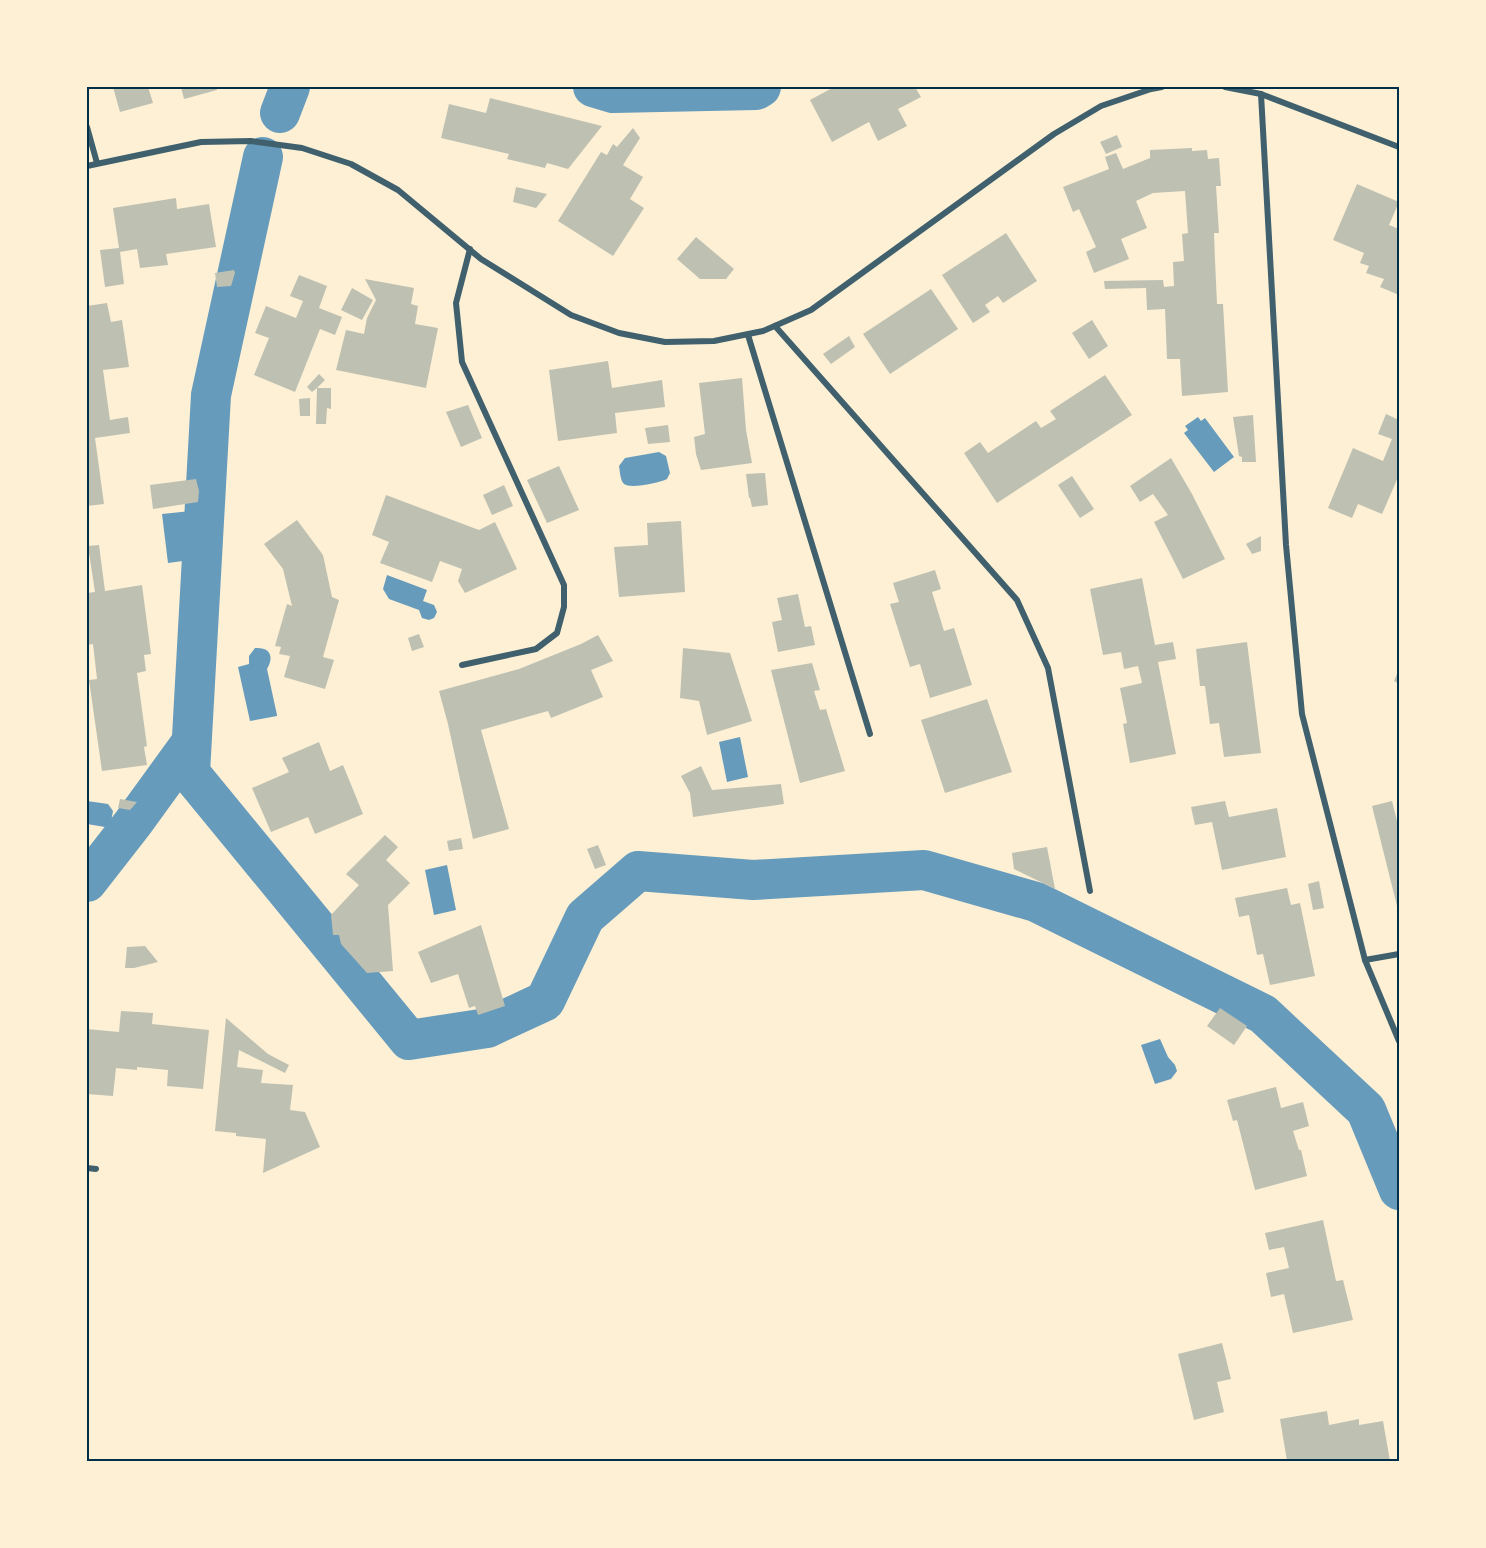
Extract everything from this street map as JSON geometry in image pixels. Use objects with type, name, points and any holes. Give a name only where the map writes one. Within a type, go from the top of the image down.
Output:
[{"type":"street","points":[[87,166],[201,142],[251,141],[302,148],[351,164],[398,190],[482,259],[571,315],[619,333],[665,342],[714,340],[763,332],[811,310],[1054,134],[1101,106],[1162,87]]},
{"type":"street","points":[[1225,87],[1261,94],[1399,147]]},
{"type":"street","points":[[1261,94],[1286,545],[1302,714],[1365,960],[1399,1041]]},
{"type":"street","points":[[87,127],[97,164]]},
{"type":"street","points":[[462,665],[536,650],[556,633],[564,607],[564,585],[462,362],[456,303],[470,249]]},
{"type":"street","points":[[775,326],[1017,600],[1048,668],[1090,891]]},
{"type":"street","points":[[748,334],[870,734]]},
{"type":"street","points":[[1365,960],[1399,954]]},
{"type":"street","points":[[87,1168],[96,1169]]},
{"type":"water","points":[[1198,417],[1201,421],[1205,418],[1234,457],[1214,472],[1184,433],[1188,430],[1185,426]]},
{"type":"water","points":[[659,452],[666,456],[670,473],[667,479],[638,486],[624,484],[619,466],[625,458]]},
{"type":"water","points":[[191,511],[190,560],[168,563],[162,514]]},
{"type":"water","points":[[387,575],[427,590],[423,601],[434,605],[437,612],[434,618],[429,620],[422,618],[419,610],[389,599],[383,589]]},
{"type":"water","points":[[255,648],[265,649],[270,654],[267,669],[277,716],[250,721],[238,667],[249,664],[249,656]]},
{"type":"water","points":[[740,737],[748,777],[727,782],[719,742]]},
{"type":"water","points":[[87,801],[108,804],[113,811],[111,822],[105,827],[87,824]]},
{"type":"water","points":[[447,865],[456,910],[434,915],[425,870]]},
{"type":"water","points":[[1160,1039],[1177,1071],[1171,1079],[1155,1084],[1141,1045]]},
{"type":"building","points":[[113,87],[148,87],[153,103],[120,112]]},
{"type":"building","points":[[181,87],[216,87],[217,90],[184,99]]},
{"type":"building","points":[[834,87],[915,87],[921,97],[898,109],[907,126],[878,141],[869,122],[832,142],[810,100]]},
{"type":"building","points":[[490,98],[602,126],[568,169],[547,163],[545,168],[507,159],[509,154],[441,138],[449,104],[486,113]]},
{"type":"building","points":[[633,128],[640,138],[623,165],[643,177],[630,199],[644,208],[613,256],[558,221],[601,152],[607,155],[613,144],[617,147]]},
{"type":"building","points":[[1117,135],[1122,147],[1106,154],[1100,142]]},
{"type":"building","points":[[1192,148],[1192,151],[1207,150],[1208,159],[1219,158],[1221,186],[1216,186],[1219,233],[1214,233],[1215,260],[1217,304],[1223,304],[1228,392],[1182,396],[1180,359],[1167,359],[1165,309],[1147,310],[1146,288],[1105,289],[1104,281],[1163,280],[1164,287],[1174,286],[1173,262],[1184,261],[1182,234],[1188,233],[1185,191],[1153,193],[1136,201],[1147,228],[1121,239],[1129,259],[1094,273],[1086,252],[1096,247],[1079,209],[1073,212],[1063,187],[1109,169],[1105,157],[1116,153],[1123,169],[1150,158],[1150,150]]},
{"type":"building","points":[[1357,184],[1399,202],[1389,225],[1399,229],[1399,295],[1380,287],[1384,279],[1366,273],[1369,266],[1360,263],[1364,253],[1333,240]]},
{"type":"building","points":[[516,187],[547,194],[536,208],[513,202]]},
{"type":"building","points":[[176,198],[177,209],[209,204],[216,247],[166,254],[168,265],[140,268],[137,249],[120,252],[124,284],[105,287],[100,250],[119,248],[113,208]]},
{"type":"building","points":[[1006,233],[1037,281],[1003,303],[998,296],[985,305],[990,312],[973,323],[942,275]]},
{"type":"building","points":[[696,237],[734,269],[726,279],[700,279],[677,259]]},
{"type":"building","points":[[234,270],[231,286],[217,287],[215,273]]},
{"type":"building","points":[[299,275],[327,286],[319,308],[342,317],[335,335],[320,329],[295,392],[254,375],[269,338],[255,333],[266,306],[296,318],[303,301],[290,296]]},
{"type":"building","points":[[365,279],[414,288],[411,304],[418,306],[415,324],[438,328],[426,388],[336,370],[346,330],[364,334],[367,318],[376,300]]},
{"type":"building","points":[[352,288],[373,300],[362,320],[341,310]]},
{"type":"building","points":[[931,289],[958,329],[890,374],[863,334]]},
{"type":"building","points":[[107,303],[111,322],[122,320],[129,367],[103,370],[110,420],[128,417],[130,433],[95,438],[104,504],[87,506],[87,306]]},
{"type":"building","points":[[1092,320],[1108,346],[1089,359],[1072,333]]},
{"type":"building","points":[[849,336],[855,347],[831,364],[823,354]]},
{"type":"building","points":[[608,361],[612,388],[662,380],[665,407],[615,413],[617,433],[558,441],[549,370]]},
{"type":"building","points":[[319,374],[325,380],[312,392],[307,387]]},
{"type":"building","points":[[1105,375],[1132,415],[997,503],[964,453],[980,442],[988,453],[1036,421],[1041,428],[1056,419],[1050,411]]},
{"type":"building","points":[[742,378],[746,430],[752,463],[701,470],[694,437],[705,434],[699,383]]},
{"type":"building","points":[[317,388],[331,388],[331,409],[327,408],[326,424],[316,424]]},
{"type":"building","points":[[310,398],[310,416],[300,416],[299,399]]},
{"type":"building","points":[[468,405],[482,438],[461,447],[446,412]]},
{"type":"building","points":[[1386,414],[1399,420],[1399,475],[1382,514],[1358,504],[1352,518],[1328,508],[1353,448],[1383,461],[1392,439],[1378,434]]},
{"type":"building","points":[[1253,415],[1256,462],[1242,462],[1233,417]]},
{"type":"building","points":[[668,425],[670,442],[648,444],[645,428]]},
{"type":"building","points":[[1171,458],[1225,559],[1183,579],[1154,522],[1168,515],[1153,494],[1140,502],[1130,486]]},
{"type":"building","points":[[559,466],[579,510],[547,523],[527,480]]},
{"type":"building","points":[[765,473],[768,505],[752,507],[746,474]]},
{"type":"building","points":[[1072,476],[1094,509],[1080,518],[1058,485]]},
{"type":"building","points":[[196,479],[199,491],[198,502],[153,509],[150,485]]},
{"type":"building","points":[[504,485],[513,506],[492,515],[483,495]]},
{"type":"building","points":[[386,495],[479,530],[495,522],[517,569],[465,593],[458,581],[462,569],[440,561],[432,582],[380,563],[389,542],[372,535]]},
{"type":"building","points":[[297,520],[323,555],[332,597],[339,600],[323,657],[334,660],[325,689],[284,677],[290,656],[279,654],[281,647],[275,646],[287,604],[292,606],[283,569],[264,544]]},
{"type":"building","points":[[681,521],[685,592],[619,597],[614,547],[648,545],[647,523]]},
{"type":"building","points":[[1261,536],[1261,551],[1252,554],[1246,544]]},
{"type":"building","points":[[99,545],[105,591],[142,585],[151,654],[144,655],[146,671],[137,673],[147,746],[144,747],[147,765],[102,771],[89,680],[97,679],[93,644],[87,645],[87,593],[95,592],[88,546]]},
{"type":"building","points":[[935,570],[941,589],[932,592],[944,631],[954,628],[972,685],[930,698],[920,664],[910,667],[890,604],[899,602],[893,583]]},
{"type":"building","points":[[1142,578],[1155,645],[1173,642],[1176,659],[1158,662],[1176,754],[1130,763],[1123,724],[1127,723],[1120,688],[1142,683],[1138,666],[1124,669],[1121,652],[1103,655],[1090,589]]},
{"type":"building","points":[[798,594],[805,627],[811,626],[815,645],[778,652],[772,622],[782,620],[777,598]]},
{"type":"building","points":[[419,634],[424,647],[412,651],[408,638]]},
{"type":"building","points":[[598,635],[613,661],[591,670],[603,697],[551,718],[548,711],[481,730],[509,829],[473,839],[439,691],[519,669]]},
{"type":"building","points":[[1247,642],[1261,753],[1224,757],[1219,723],[1210,724],[1205,686],[1200,686],[1196,649]]},
{"type":"building","points":[[683,648],[730,653],[752,721],[707,735],[699,701],[680,698]]},
{"type":"building","points":[[812,663],[820,690],[814,691],[820,710],[826,709],[845,771],[800,783],[771,670]]},
{"type":"building","points":[[1399,669],[1399,684],[1394,681]]},
{"type":"building","points":[[987,699],[1012,772],[945,793],[921,720]]},
{"type":"building","points":[[319,742],[330,771],[343,765],[363,814],[315,834],[308,817],[271,832],[252,788],[289,772],[282,758]]},
{"type":"building","points":[[701,766],[712,790],[781,784],[784,804],[693,817],[690,793],[681,776]]},
{"type":"building","points":[[120,799],[137,802],[130,810],[118,808]]},
{"type":"building","points":[[1225,801],[1229,817],[1277,808],[1286,857],[1222,870],[1212,822],[1195,825],[1191,807]]},
{"type":"building","points":[[1392,801],[1397,821],[1399,821],[1398,910],[1372,806]]},
{"type":"building","points":[[385,835],[398,847],[386,860],[410,883],[388,905],[393,971],[367,973],[341,944],[339,935],[333,935],[331,915],[359,885],[346,874]]},
{"type":"building","points":[[461,838],[463,849],[449,851],[447,841]]},
{"type":"building","points":[[598,845],[606,865],[595,869],[587,849]]},
{"type":"building","points":[[1047,847],[1055,889],[1014,869],[1012,853]]},
{"type":"building","points":[[1319,881],[1324,908],[1313,910],[1308,884]]},
{"type":"building","points":[[1287,888],[1291,905],[1300,903],[1315,976],[1270,985],[1263,954],[1257,955],[1249,915],[1239,917],[1235,898]]},
{"type":"building","points":[[481,925],[505,1006],[478,1015],[475,1006],[469,1008],[458,974],[431,983],[418,952]]},
{"type":"building","points":[[145,946],[158,962],[125,968],[127,947]]},
{"type":"building","points":[[1220,1008],[1247,1026],[1234,1045],[1207,1026]]},
{"type":"building","points":[[121,1011],[153,1013],[152,1024],[209,1030],[203,1089],[167,1086],[168,1070],[137,1067],[137,1070],[116,1068],[113,1096],[87,1094],[87,1029],[119,1032]]},
{"type":"building","points":[[226,1018],[268,1054],[289,1065],[285,1073],[239,1050],[237,1067],[263,1070],[261,1083],[293,1085],[290,1110],[305,1112],[320,1147],[263,1173],[266,1139],[215,1131]]},
{"type":"building","points":[[1276,1087],[1281,1108],[1303,1102],[1309,1126],[1293,1131],[1299,1150],[1301,1150],[1307,1176],[1255,1190],[1237,1120],[1233,1121],[1227,1100]]},
{"type":"building","points":[[1323,1220],[1336,1281],[1343,1280],[1353,1320],[1293,1333],[1284,1294],[1271,1297],[1266,1273],[1289,1268],[1284,1247],[1269,1250],[1265,1233]]},
{"type":"building","points":[[1222,1343],[1231,1379],[1217,1382],[1224,1412],[1194,1420],[1178,1354]]},
{"type":"building","points":[[1327,1411],[1329,1425],[1359,1419],[1359,1425],[1383,1421],[1390,1461],[1287,1461],[1280,1419]]},
{"type":"waterway","points":[[280,113],[290,87]]},
{"type":"waterway","points":[[593,87],[613,93],[756,90],[761,87]]},
{"type":"waterway","points":[[263,157],[211,395],[190,773],[409,1040],[487,1028],[545,1001],[585,917],[638,871],[753,880],[924,870],[1036,902],[1263,1014],[1366,1110],[1399,1190]]},
{"type":"waterway","points":[[87,882],[191,743]]}]
